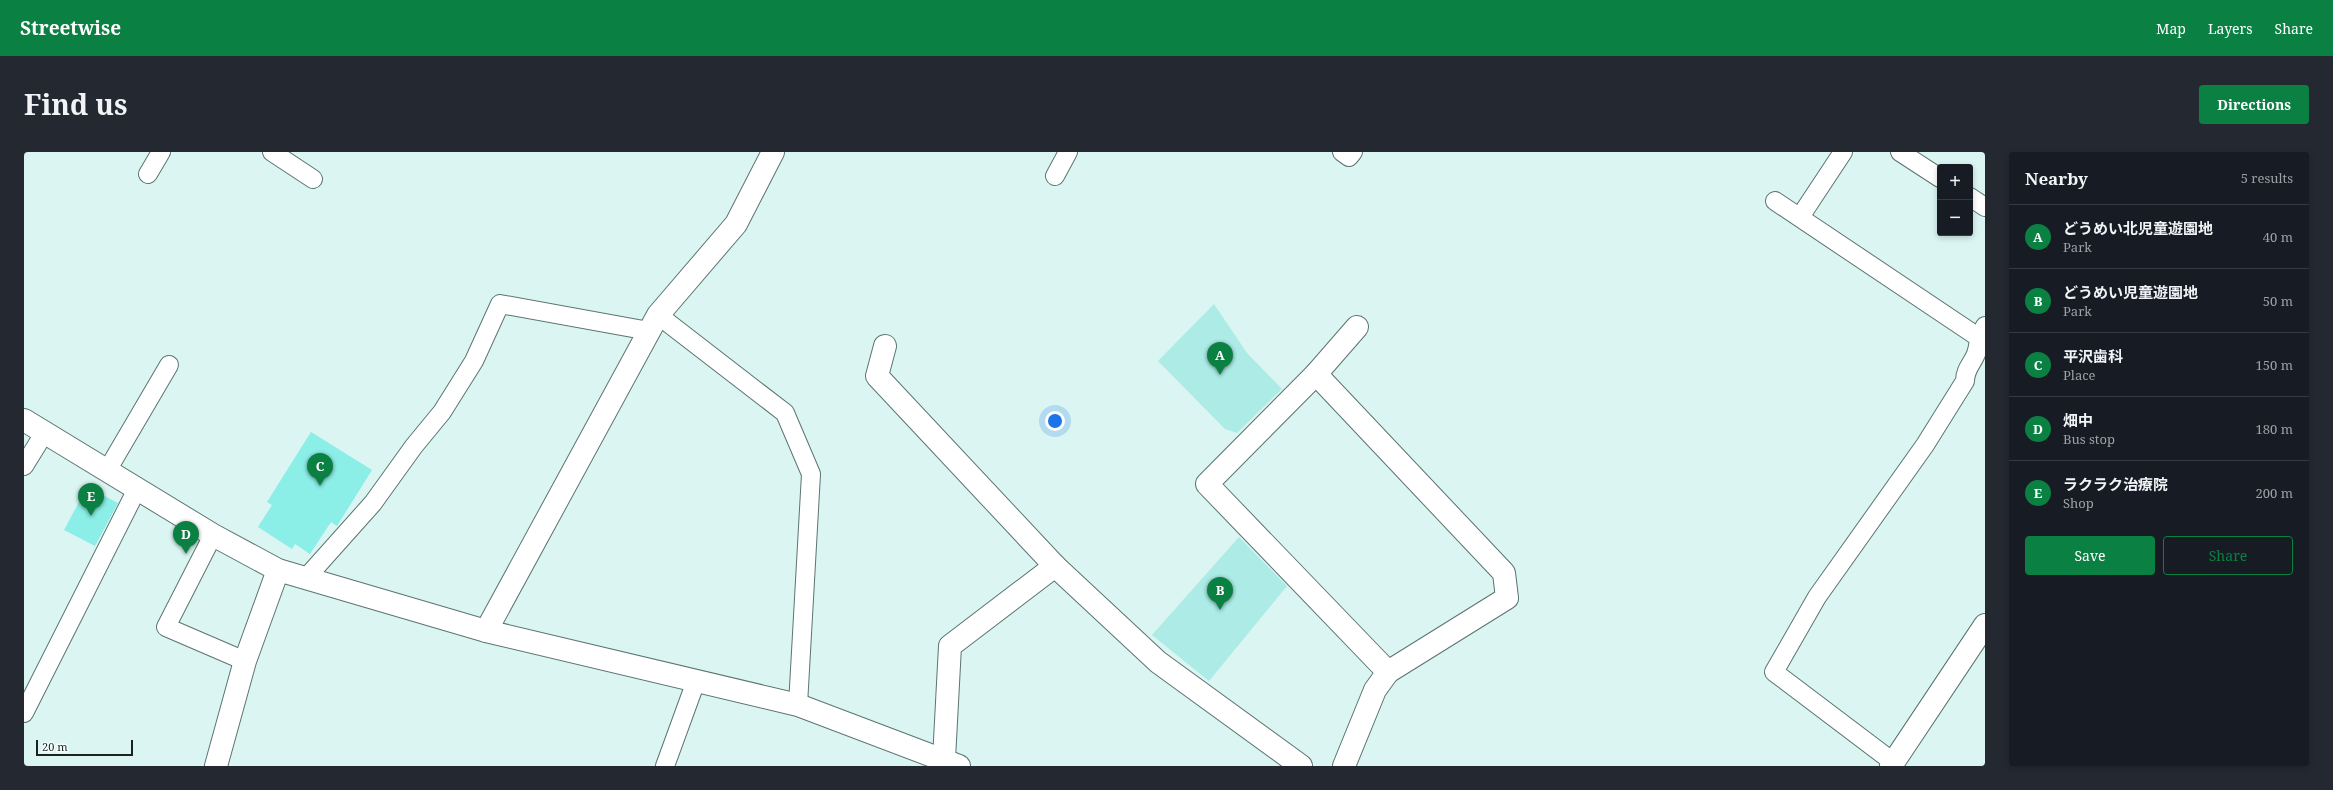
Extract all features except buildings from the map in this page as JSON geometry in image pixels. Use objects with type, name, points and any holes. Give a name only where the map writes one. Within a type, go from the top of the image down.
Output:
[{"type":"street","points":[[486,631],[653,323],[736,224],[773,152]]},
{"type":"street","points":[[1357,327],[1316,374],[1207,484],[1388,672]]},
{"type":"street","points":[[885,346],[876,376],[1055,566],[1158,662],[1301,766]]},
{"type":"street","points":[[1316,374],[1504,573],[1507,598],[1388,672],[1375,690],[1344,766]]},
{"type":"street","points":[[24,420],[108,469],[137,489],[213,535],[278,570],[486,631],[798,705],[951,762],[950,646],[1055,566]]},
{"type":"street","points":[[216,766],[245,661],[278,570]]},
{"type":"street","points":[[1892,764],[1985,625]]},
{"type":"lane","points":[[148,174],[161,152]]},
{"type":"lane","points":[[272,152],[313,178]]},
{"type":"lane","points":[[1055,176],[1068,152]]},
{"type":"lane","points":[[1342,152],[1349,157],[1353,152]]},
{"type":"lane","points":[[1800,217],[1843,152]]},
{"type":"lane","points":[[1900,152],[1937,176]]},
{"type":"lane","points":[[1973,199],[1985,207]]},
{"type":"lane","points":[[1775,201],[1982,332],[1976,353],[1965,372],[1965,381],[1925,445],[1817,597],[1774,672],[1892,764]]},
{"type":"lane","points":[[306,578],[373,503],[414,446],[442,412],[474,361],[500,304],[653,323],[785,413],[811,474],[798,705]]},
{"type":"lane","points":[[108,469],[169,365]]},
{"type":"lane","points":[[24,466],[45,432]]},
{"type":"lane","points":[[24,713],[137,489]]},
{"type":"lane","points":[[213,535],[166,627],[245,661]]},
{"type":"lane","points":[[665,766],[696,681]]},
{"type":"shaded area","points":[[1214,304],[1247,353],[1282,389],[1237,433],[1225,429],[1158,361]]},
{"type":"shaded area","points":[[1239,537],[1287,586],[1209,681],[1152,635]]},
{"type":"place","name":"どうめい北児童遊園地","points":[[1220,375]]},
{"type":"place","name":"平沢歯科","points":[[320,486]]},
{"type":"place","name":"ラクラク治療院","points":[[91,516]]},
{"type":"place","name":"畑中","points":[[186,554]]},
{"type":"place","name":"どうめい児童遊園地","points":[[1220,610]]}]
